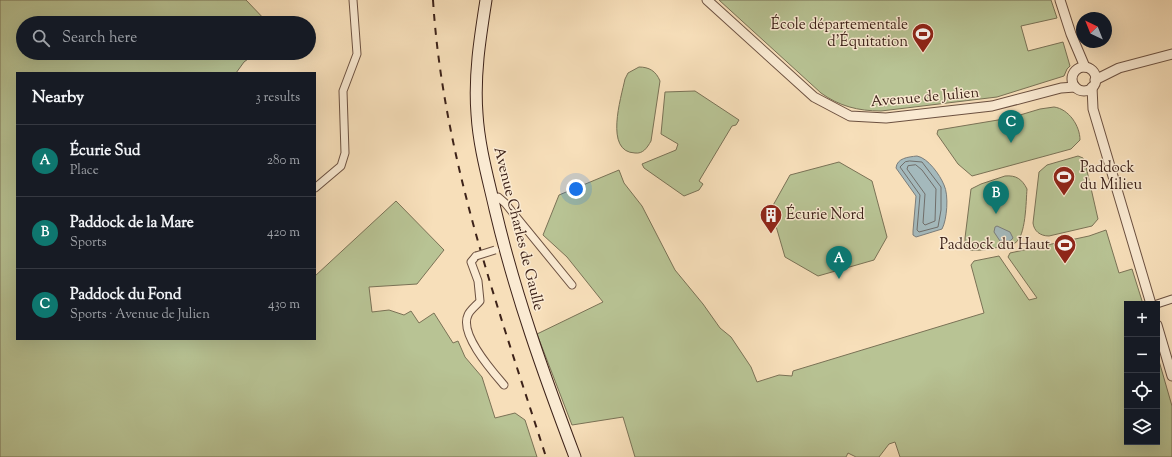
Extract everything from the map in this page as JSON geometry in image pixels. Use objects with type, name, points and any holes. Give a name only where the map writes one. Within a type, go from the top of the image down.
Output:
[{"type":"main road","name":"Avenue Charles de Gaulle","points":[[486,0],[476,60],[476,88],[481,145],[493,199],[499,248],[575,457]]},
{"type":"street","points":[[316,187],[341,166],[345,153],[343,91],[357,54],[354,0]]},
{"type":"street","name":"Avenue de Julien","points":[[707,0],[814,97],[850,116],[886,118],[992,106],[1061,88],[1077,88]]},
{"type":"street","points":[[1060,0],[1071,34],[1088,68],[1094,84],[1093,109],[1150,301]]},
{"type":"street","points":[[1071,34],[1075,72],[1072,81],[1093,109]]},
{"type":"street","points":[[1075,72],[1088,68],[1120,68],[1172,54]]},
{"type":"street","points":[[1077,88],[1086,90],[1120,68]]},
{"type":"street","name":"Avenue de Julien","points":[[1018,99],[1059,84],[1075,72]]},
{"type":"street","points":[[493,199],[498,197],[505,203],[572,285]]},
{"type":"street","points":[[499,248],[476,256],[472,262],[478,281],[480,301],[468,315],[466,328],[477,352],[504,386]]},
{"type":"street","points":[[1160,303],[1172,299]]},
{"type":"street","points":[[1160,335],[1172,376]]},
{"type":"green space","points":[[0,0],[246,0],[261,16],[16,16],[16,60],[247,60],[237,72],[16,72],[16,340],[316,340],[316,275],[396,201],[444,250],[417,284],[369,287],[372,312],[389,310],[404,315],[411,311],[419,323],[434,313],[453,343],[458,341],[465,357],[482,377],[495,418],[515,413],[525,420],[537,457],[0,457]]},
{"type":"green space","name":"École départementale d'Équitation","points":[[719,0],[1051,0],[1057,18],[1021,26],[1028,51],[1063,42],[1070,66],[1064,76],[997,97],[881,111],[857,109],[828,98],[821,93]]},
{"type":"green space","points":[[639,67],[652,70],[660,81],[651,141],[643,151],[635,153],[626,150],[620,144],[617,134],[617,123],[618,110],[625,79],[628,73]]},
{"type":"green space","points":[[695,91],[739,120],[736,125],[732,126],[699,181],[703,184],[699,190],[684,196],[644,168],[642,164],[676,150],[678,144],[661,134],[665,92]]},
{"type":"green space","points":[[1054,107],[1064,111],[1076,124],[1080,140],[1071,149],[972,176],[958,164],[937,134],[938,130],[1010,118],[1040,109]]},
{"type":"green space","name":"Paddock du Milieu","points":[[1078,156],[1083,158],[1085,162],[1098,219],[1092,226],[1049,236],[1040,234],[1036,231],[1033,223],[1039,172],[1047,165]]},
{"type":"green space","points":[[839,162],[872,181],[887,237],[874,260],[818,276],[785,257],[771,209],[790,175]]},
{"type":"green space","points":[[619,170],[624,183],[642,206],[675,270],[703,304],[720,328],[731,337],[751,367],[757,382],[779,375],[792,376],[793,371],[984,313],[971,265],[974,261],[999,256],[1029,300],[1037,298],[1008,257],[1010,253],[1089,236],[1106,230],[1119,273],[1132,269],[1142,301],[1124,301],[1124,445],[1160,445],[1160,364],[1172,406],[1172,457],[900,457],[895,442],[889,444],[879,457],[856,457],[848,453],[846,457],[635,457],[623,417],[572,425],[537,334],[603,302],[567,257],[543,235],[559,195]]},
{"type":"green space","points":[[1005,176],[1018,178],[1027,189],[1025,218],[1019,239],[1013,244],[1000,247],[970,250],[965,243],[965,238],[971,189]]},
{"type":"water","points":[[917,156],[929,163],[940,177],[946,189],[947,207],[942,229],[916,237],[913,235],[913,231],[916,196],[896,168],[898,162],[901,160]]},
{"type":"water","points":[[997,226],[1010,232],[1013,238],[1010,241],[1000,241],[994,232],[995,227]]},
{"type":"railway","points":[[433,0],[439,59],[448,117],[460,174],[475,232],[492,288],[546,457]]},
{"type":"place","name":"École départementale d'Équitation","points":[[923,54]]},
{"type":"place","name":"Paddock du Fond","points":[[1011,143]]},
{"type":"place","name":"Paddock du Milieu","points":[[1064,196]]},
{"type":"place","name":"Paddock de la Mare","points":[[996,214]]},
{"type":"place","name":"Écurie Nord","points":[[771,234]]},
{"type":"place","name":"Paddock du Haut","points":[[1065,264]]},
{"type":"place","name":"Écurie Sud","points":[[839,279]]}]
